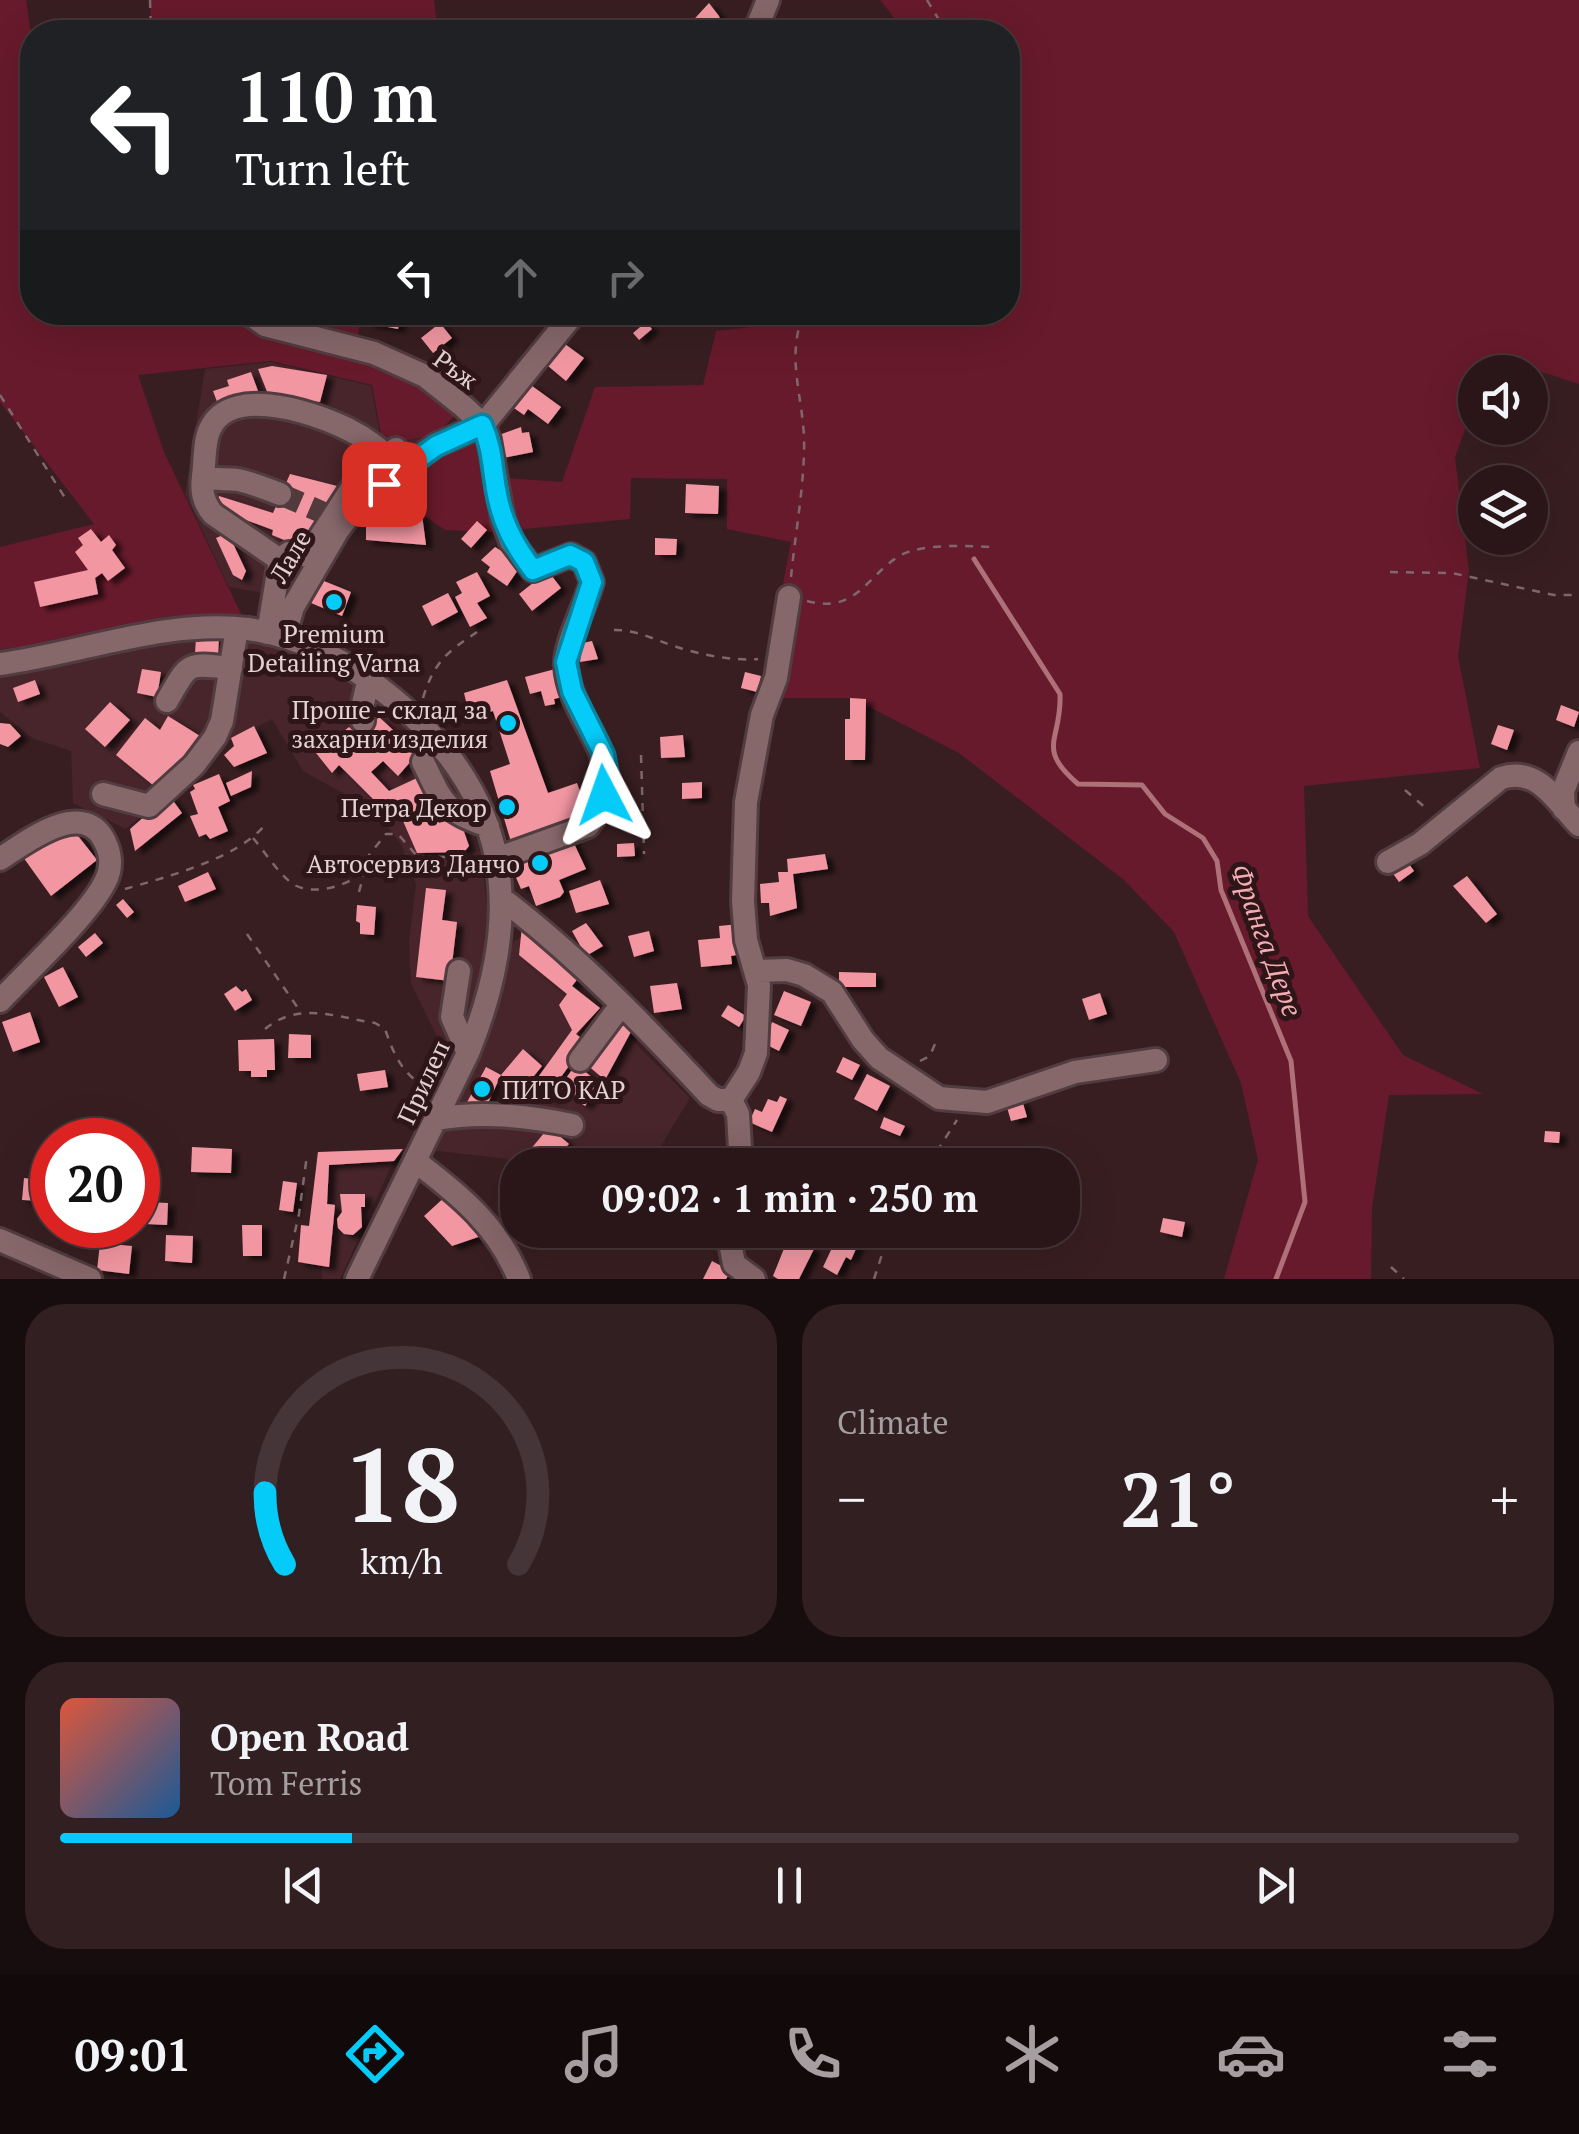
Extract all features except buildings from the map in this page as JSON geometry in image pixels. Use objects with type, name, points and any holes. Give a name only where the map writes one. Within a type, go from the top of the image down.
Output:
[{"type":"street","name":"Ръж","points":[[265,325],[374,353],[425,376],[482,425],[490,440],[503,520],[511,541],[533,570],[570,555],[584,562],[592,582],[566,662],[572,691],[604,755],[607,774],[597,814],[588,826],[496,858]]},
{"type":"street","name":"Лале","points":[[276,635],[338,530],[360,501],[436,446],[482,425],[564,325]]},
{"type":"street","points":[[276,635],[280,560],[289,553],[308,556],[328,515],[359,477],[393,451],[314,413],[274,405],[238,406],[220,415],[209,430],[201,489],[213,514],[280,560]]},
{"type":"street","points":[[202,476],[252,483],[280,494]]},
{"type":"street","points":[[731,1100],[756,1053],[760,1018],[760,984],[746,940],[743,902],[746,802],[790,597]]},
{"type":"street","points":[[103,794],[148,806],[208,751],[222,721],[237,628]]},
{"type":"street","name":"Прилеп","points":[[0,664],[178,629],[237,628],[276,635],[324,651],[369,678],[416,719],[475,791],[488,826],[502,898],[499,958],[484,1014],[468,1053],[357,1279]]},
{"type":"street","points":[[167,701],[189,667],[196,664],[231,668]]},
{"type":"street","points":[[363,720],[361,712],[369,678]]},
{"type":"street","points":[[1572,817],[1563,790],[1579,752]]},
{"type":"street","points":[[423,762],[443,804],[488,826]]},
{"type":"street","points":[[1388,862],[1420,844],[1500,778],[1514,773],[1537,780],[1572,817]]},
{"type":"street","points":[[0,859],[42,832],[70,822],[91,826],[104,840],[110,859],[108,877],[94,898],[0,1001]]},
{"type":"street","points":[[502,898],[621,1005],[709,1094],[718,1100],[731,1100]]},
{"type":"street","points":[[458,970],[452,1016],[468,1053]]},
{"type":"street","points":[[756,972],[788,970],[832,992],[879,1058],[939,1098],[987,1102],[1075,1072],[1156,1060]]},
{"type":"street","points":[[580,1060],[621,1005]]},
{"type":"street","points":[[731,1100],[738,1114],[740,1148]]},
{"type":"street","points":[[441,1109],[572,1125]]},
{"type":"street","points":[[416,1161],[484,1218],[519,1279]]},
{"type":"street","points":[[0,1240],[90,1279]]},
{"type":"street","points":[[731,1248],[734,1264],[754,1279]]},
{"type":"path","points":[[799,325],[793,361],[804,413],[804,454],[790,597],[826,606],[864,590],[900,555],[944,546],[992,546]]},
{"type":"path","points":[[0,395],[68,500]]},
{"type":"path","points":[[1390,572],[1452,573],[1554,595],[1579,594]]},
{"type":"path","points":[[614,630],[644,633],[675,647],[746,660],[780,654]]},
{"type":"path","points":[[416,719],[438,662],[477,632]]},
{"type":"path","points":[[641,755],[644,854]]},
{"type":"path","points":[[1405,790],[1444,824]]},
{"type":"path","points":[[124,890],[209,860],[253,838],[264,826]]},
{"type":"path","points":[[360,892],[376,843],[392,833],[406,841],[417,856],[496,858]]},
{"type":"path","points":[[253,838],[288,881],[298,887],[342,885],[364,871]]},
{"type":"path","points":[[247,934],[300,1012]]},
{"type":"path","points":[[265,1029],[282,1016],[300,1012],[375,1023],[386,1029],[396,1061],[441,1109]]},
{"type":"path","points":[[939,1148],[970,1102]]},
{"type":"path","points":[[284,1279],[308,1154]]},
{"type":"path","points":[[874,1279],[884,1248]]},
{"type":"path","points":[[1391,1267],[1404,1279]]},
{"type":"shaded area","points":[[0,0],[26,0],[29,20],[20,20],[20,325],[253,325],[264,333],[374,365],[426,389],[454,416],[436,435],[383,445],[372,385],[271,361],[138,375],[164,452],[243,618],[163,619],[32,647],[0,649],[0,547],[94,524],[0,402]]},
{"type":"shaded area","points":[[150,0],[434,0],[436,20],[151,20]]},
{"type":"shaded area","points":[[880,0],[1579,0],[1579,384],[1548,374],[1548,355],[1458,355],[1458,555],[1467,555],[1469,571],[1458,656],[1480,768],[1304,786],[1308,916],[1403,1055],[1483,1094],[1389,1095],[1372,1208],[1371,1279],[1224,1279],[1258,1160],[1241,1083],[1174,932],[1124,880],[959,753],[852,698],[761,698],[791,542],[727,529],[727,479],[631,478],[630,519],[491,532],[445,530],[390,492],[435,454],[480,438],[488,477],[562,482],[595,387],[703,385],[716,331],[767,325],[1020,325],[1020,20],[896,20]]},
{"type":"shaded area","points":[[284,325],[359,325],[356,348]]},
{"type":"shaded area","points":[[270,362],[371,386],[382,445],[434,436],[347,500],[291,598],[229,587],[185,494],[205,369]]},
{"type":"shaded area","points":[[196,637],[250,638],[296,648],[348,673],[390,707],[433,753],[464,804],[482,858],[487,910],[483,961],[470,1013],[450,1063],[411,984],[409,942],[416,884],[401,844],[375,811],[303,771],[272,719],[223,744],[126,829],[73,803],[71,751],[32,738],[0,712],[0,676]]},
{"type":"shaded area","points":[[522,937],[690,1098],[659,1148],[500,1148],[500,1158],[430,1150],[507,945]]},
{"type":"shaded area","points":[[398,1151],[340,1279],[322,1279],[316,1153]]},
{"type":"waterway","name":"Франга Дере","points":[[974,559],[1060,694],[1054,752],[1065,771],[1078,784],[1142,785],[1165,814],[1203,838],[1217,861],[1221,890],[1291,1061],[1305,1202],[1276,1279]]},
{"type":"tunnel","points":[[280,494],[326,514]]},
{"type":"place","name":"Premium Detailing Varna","points":[[334,602]]},
{"type":"place","name":"Проше - склад за захарни изделия","points":[[508,723]]},
{"type":"place","name":"Петра Декор","points":[[507,807]]},
{"type":"place","name":"Автосервиз Данчо","points":[[540,863]]},
{"type":"place","name":"ПИТО КАР","points":[[482,1089]]},
{"type":"route","points":[[384,484],[436,446],[482,425],[490,440],[496,490],[511,541],[533,570],[570,555],[584,562],[592,582],[566,662],[572,691],[604,755],[604,795]]}]
